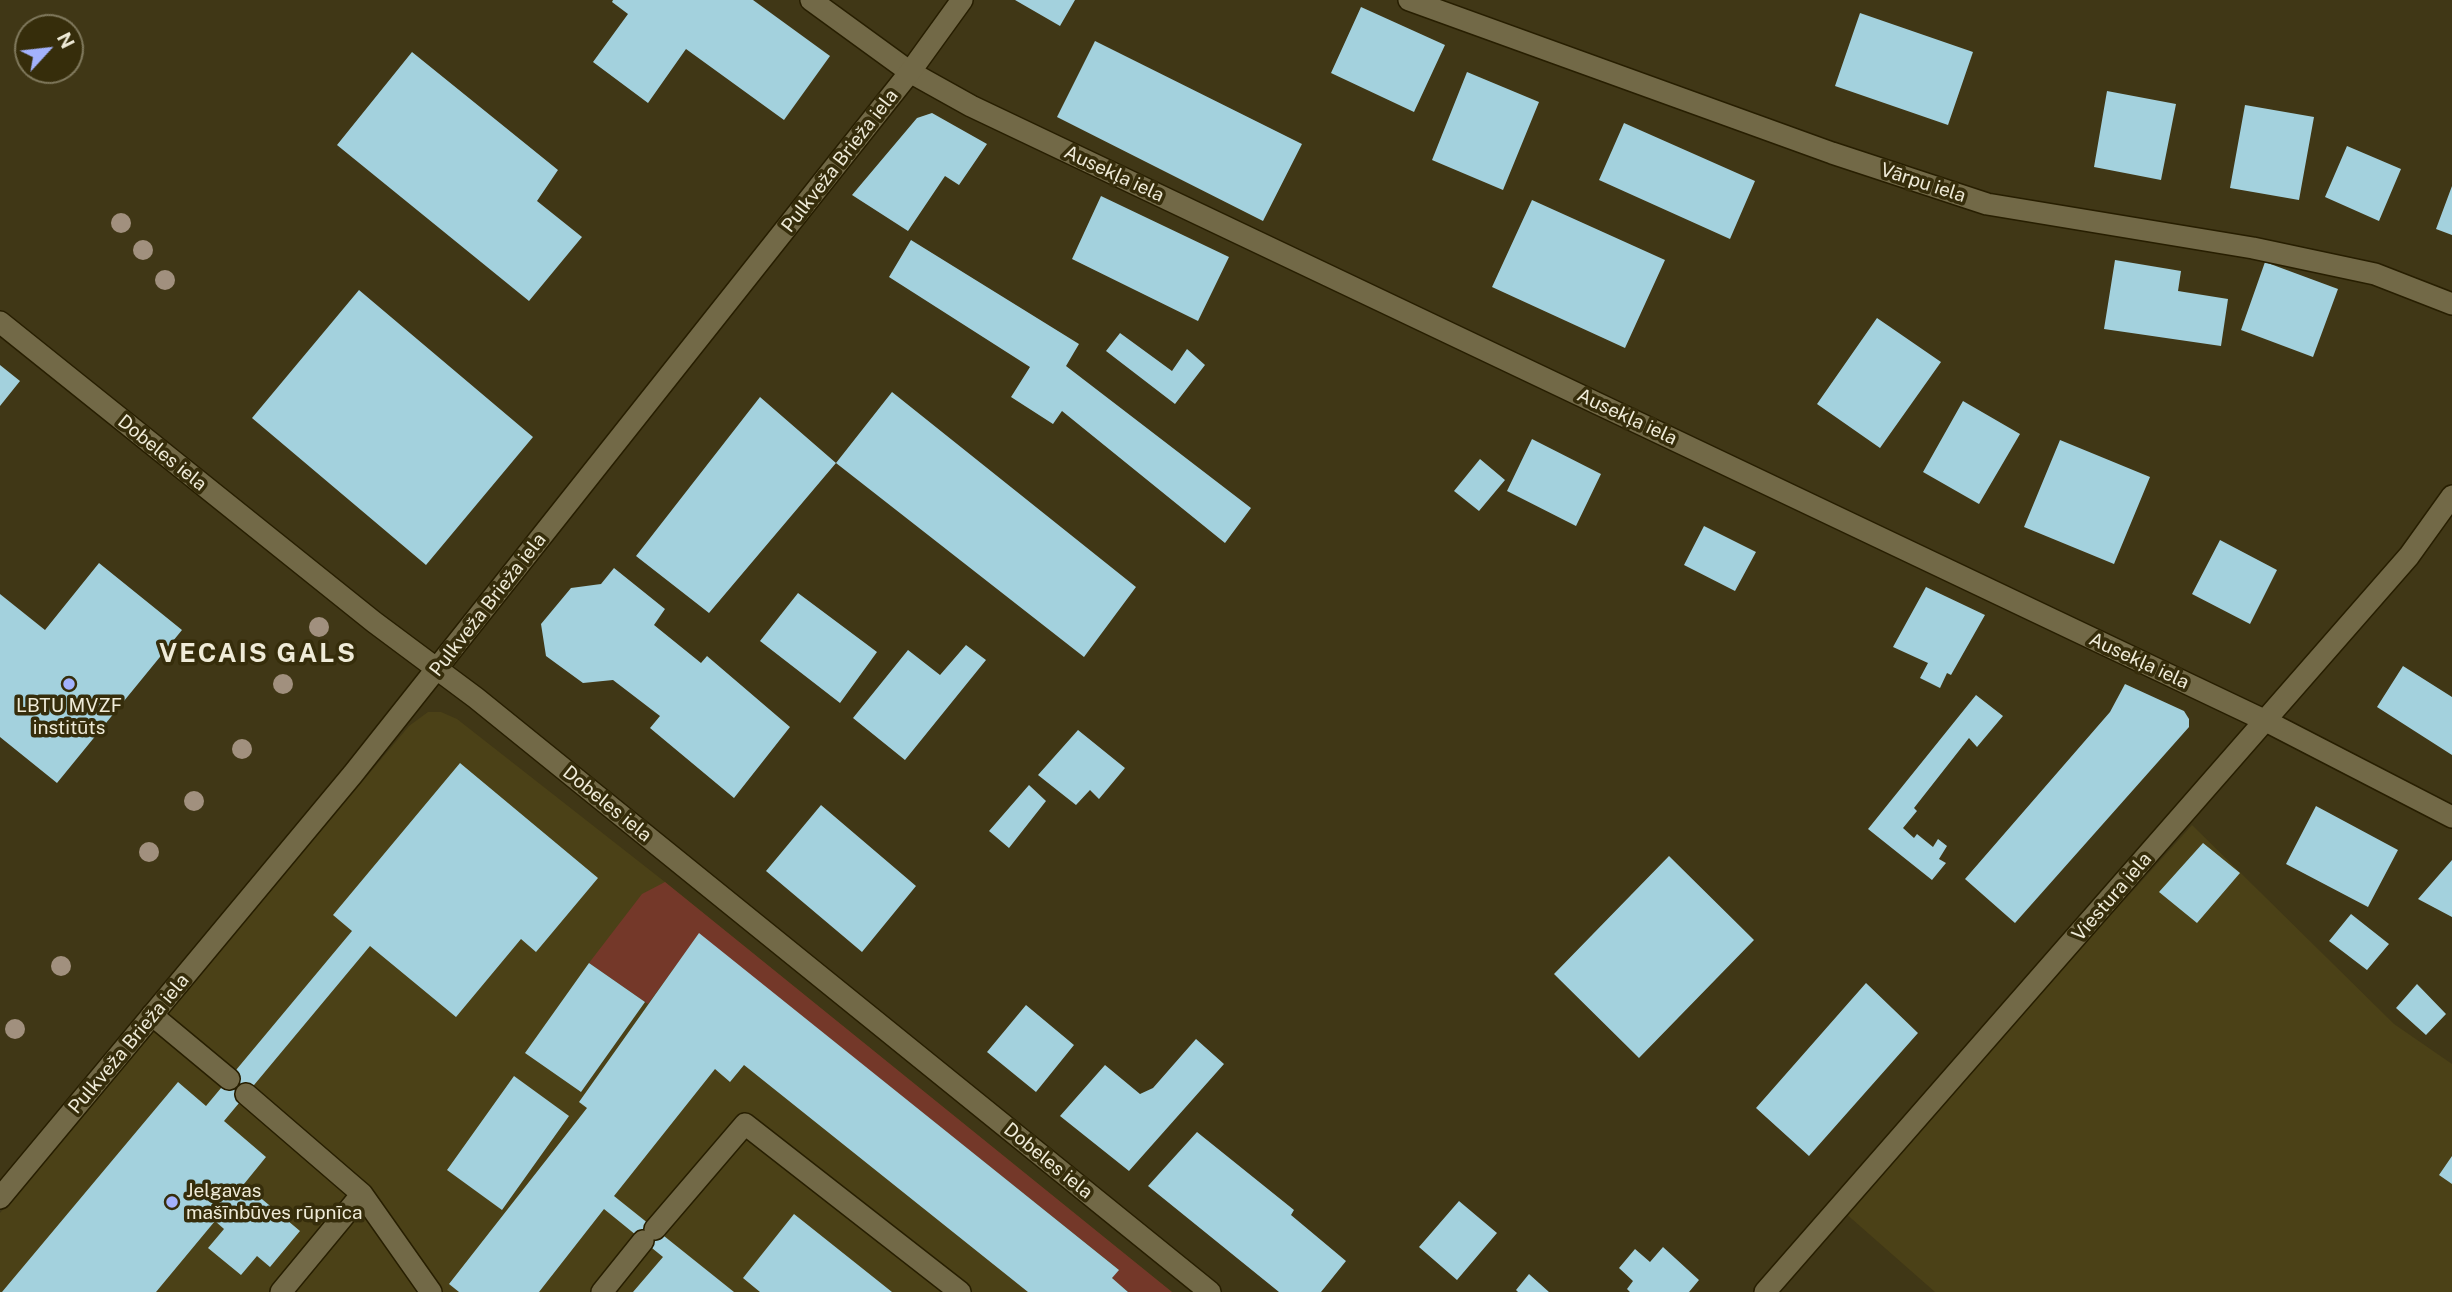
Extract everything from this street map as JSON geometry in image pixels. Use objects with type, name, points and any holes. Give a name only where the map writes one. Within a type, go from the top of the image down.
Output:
[{"type":"street","name":"Ausekļa iela","points":[[811,0],[910,72],[971,106],[2266,721],[2452,817]]},
{"type":"street","name":"Pulkveža Brieža iela","points":[[0,1198],[345,785],[910,72],[962,0]]},
{"type":"street","name":"Vārpu iela","points":[[1409,0],[1832,153],[1987,204],[2253,248],[2375,274],[2452,304]]},
{"type":"street","name":"Dobeles iela","points":[[0,322],[153,447],[436,670],[476,698],[1210,1292]]},
{"type":"street","name":"Viestura iela","points":[[1765,1292],[2409,556],[2452,496]]},
{"type":"street","points":[[152,1015],[229,1079]]},
{"type":"street","points":[[246,1094],[362,1194],[431,1292]]},
{"type":"street","points":[[602,1292],[744,1124],[960,1292]]},
{"type":"street","points":[[281,1292],[362,1194]]},
{"type":"shaded area","points":[[428,712],[441,712],[457,719],[665,882],[1172,1292],[0,1292],[0,1213],[409,726]]},
{"type":"shaded area","points":[[2192,825],[2394,1024],[2452,1064],[2452,1292],[1935,1292],[1844,1212]]},
{"type":"shaded area","points":[[665,882],[1172,1292],[1128,1292],[1112,1278],[1118,1269],[699,934],[648,1004],[589,963],[642,894]]},
{"type":"building","points":[[753,0],[830,56],[784,120],[686,49],[648,103],[593,62],[628,14],[612,2]]},
{"type":"building","points":[[1015,0],[1075,0],[1060,26]]},
{"type":"building","points":[[1361,7],[1445,45],[1414,112],[1331,73]]},
{"type":"building","points":[[1860,13],[1973,52],[1948,125],[1835,86]]},
{"type":"building","points":[[1095,41],[1302,144],[1263,221],[1057,117]]},
{"type":"building","points":[[412,52],[558,170],[537,201],[582,237],[529,301],[337,145]]},
{"type":"building","points":[[1467,72],[1539,102],[1503,190],[1432,160]]},
{"type":"building","points":[[2107,91],[2176,104],[2161,180],[2094,167]]},
{"type":"building","points":[[2245,105],[2314,117],[2299,200],[2230,188]]},
{"type":"building","points":[[932,113],[987,144],[959,185],[945,176],[908,231],[852,195],[917,118]]},
{"type":"building","points":[[1624,123],[1755,181],[1730,239],[1599,180]]},
{"type":"building","points":[[2347,146],[2401,169],[2379,221],[2325,197]]},
{"type":"building","points":[[2452,186],[2452,235],[2436,229]]},
{"type":"building","points":[[1101,196],[1229,257],[1198,321],[1072,259]]},
{"type":"building","points":[[1532,200],[1665,260],[1625,348],[1492,287]]},
{"type":"building","points":[[911,240],[1079,344],[1066,366],[1251,508],[1225,543],[1062,411],[1053,424],[1011,397],[1030,367],[889,277]]},
{"type":"building","points":[[2115,260],[2181,271],[2178,291],[2228,299],[2221,346],[2104,329]]},
{"type":"building","points":[[2265,262],[2338,289],[2313,357],[2241,330]]},
{"type":"building","points":[[359,290],[533,437],[426,565],[252,418]]},
{"type":"building","points":[[1877,318],[1941,362],[1880,448],[1817,404]]},
{"type":"building","points":[[1120,333],[1172,371],[1187,349],[1205,365],[1175,404],[1106,351]]},
{"type":"building","points":[[0,365],[20,381],[0,406]]},
{"type":"building","points":[[892,392],[1136,587],[1084,657],[836,463]]},
{"type":"building","points":[[760,397],[836,463],[709,613],[636,556]]},
{"type":"building","points":[[1963,401],[2020,434],[1979,504],[1923,472]]},
{"type":"building","points":[[1532,439],[1601,474],[1576,526],[1507,491]]},
{"type":"building","points":[[2060,440],[2150,477],[2114,564],[2024,527]]},
{"type":"building","points":[[1480,459],[1505,480],[1479,511],[1454,491]]},
{"type":"building","points":[[1704,526],[1756,552],[1735,591],[1684,565]]},
{"type":"building","points":[[2220,540],[2277,570],[2250,624],[2192,594]]},
{"type":"building","name":"LBTU MVZF institūts","points":[[99,563],[182,630],[57,783],[0,737],[0,594],[45,630]]},
{"type":"building","points":[[614,568],[665,609],[654,625],[701,663],[707,656],[790,727],[734,798],[650,728],[660,716],[613,680],[583,683],[546,656],[541,624],[571,588],[601,584]]},
{"type":"building","points":[[1926,587],[1985,615],[1951,675],[1947,673],[1940,688],[1920,678],[1928,663],[1893,647]]},
{"type":"building","points":[[798,593],[877,652],[840,703],[760,641]]},
{"type":"building","points":[[966,645],[986,660],[905,760],[853,718],[908,650],[940,675]]},
{"type":"building","points":[[2403,666],[2452,697],[2452,755],[2377,707]]},
{"type":"building","points":[[2125,684],[2184,711],[2189,719],[2189,727],[2015,923],[1965,879],[2110,712]]},
{"type":"building","points":[[1976,695],[2003,716],[1977,747],[1969,738],[1914,808],[1917,811],[1903,828],[1914,838],[1917,834],[1933,847],[1938,839],[1947,846],[1939,859],[1946,863],[1932,880],[1868,829]]},
{"type":"building","points":[[1078,730],[1125,768],[1099,799],[1090,790],[1076,805],[1038,775]]},
{"type":"building","points":[[460,763],[598,878],[536,952],[521,939],[456,1017],[370,946],[224,1121],[266,1157],[244,1184],[300,1231],[270,1267],[257,1256],[241,1275],[208,1248],[224,1229],[215,1221],[156,1292],[2,1292],[178,1082],[206,1106],[352,931],[333,915]]},
{"type":"building","points":[[1029,785],[1046,801],[1009,848],[989,831]]},
{"type":"building","points":[[821,805],[916,886],[862,952],[766,871]]},
{"type":"building","points":[[2316,806],[2398,850],[2368,907],[2286,864]]},
{"type":"building","points":[[2203,843],[2240,873],[2197,923],[2159,892]]},
{"type":"building","points":[[1669,856],[1754,940],[1639,1058],[1554,974]]},
{"type":"building","points":[[2452,860],[2452,917],[2418,899]]},
{"type":"building","points":[[2351,914],[2389,944],[2367,970],[2329,941]]},
{"type":"building","points":[[699,933],[1119,1270],[1112,1278],[1128,1292],[1028,1292],[744,1065],[730,1082],[715,1069],[614,1196],[734,1292],[633,1292],[663,1257],[604,1209],[539,1292],[459,1292],[449,1284],[587,1108],[579,1102]]},
{"type":"building","points":[[589,963],[645,1002],[581,1092],[525,1053]]},
{"type":"building","points":[[1866,983],[1918,1033],[1809,1156],[1756,1108]]},
{"type":"building","points":[[2417,984],[2446,1014],[2426,1035],[2396,1008]]},
{"type":"building","points":[[1026,1005],[1074,1045],[1036,1092],[987,1052]]},
{"type":"building","points":[[1196,1039],[1224,1064],[1129,1171],[1060,1116],[1105,1065],[1140,1094],[1153,1088]]},
{"type":"building","points":[[514,1076],[569,1116],[502,1210],[447,1170]]},
{"type":"building","points":[[1197,1132],[1294,1210],[1291,1215],[1346,1261],[1321,1292],[1279,1292],[1148,1186]]},
{"type":"building","points":[[2452,1156],[2452,1184],[2439,1175]]},
{"type":"building","points":[[1459,1201],[1497,1233],[1457,1280],[1419,1247]]},
{"type":"building","points":[[794,1214],[892,1292],[760,1292],[743,1278]]},
{"type":"building","points":[[1663,1247],[1699,1280],[1689,1292],[1630,1292],[1627,1289],[1633,1281],[1619,1268],[1635,1249],[1650,1262]]},
{"type":"building","points":[[1529,1274],[1549,1292],[1518,1292],[1516,1290]]},
{"type":"place","name":"LBTU MVZF institūts","points":[[69,684]]},
{"type":"place","name":"Jelgavas mašīnbūves rūpnīca","points":[[172,1202]]},
{"type":"district","name":"VECAIS GALS","points":[[258,654]]}]
